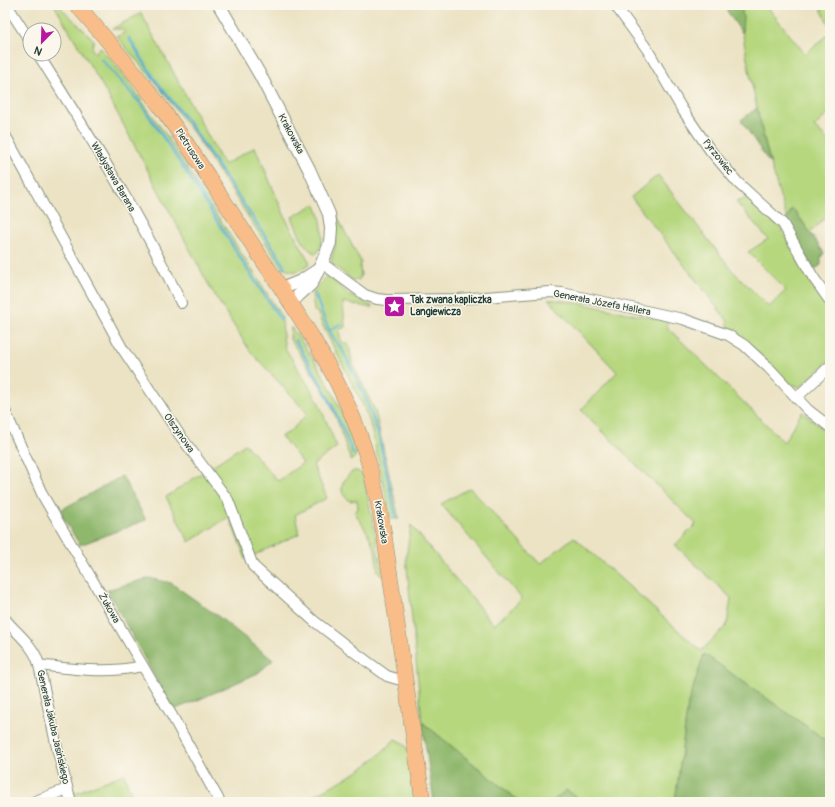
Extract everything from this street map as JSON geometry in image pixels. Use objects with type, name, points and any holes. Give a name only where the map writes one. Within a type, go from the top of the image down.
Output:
[{"type":"main road","name":"Pietrusowa","points":[[76,5],[144,85],[178,130],[290,303]]},
{"type":"main road","name":"Krakowska","points":[[290,303],[330,369],[354,420],[377,496],[384,534],[423,802]]},
{"type":"street","points":[[8,5],[22,28]]},
{"type":"street","name":"Krakowska","points":[[219,5],[264,82],[309,169],[329,214],[331,228],[330,243],[320,267],[311,284],[290,303]]},
{"type":"street","name":"Pyrzowiec","points":[[615,5],[647,49],[682,109],[710,150],[738,183],[783,224],[813,277],[830,301]]},
{"type":"street","name":"Władysława Barana","points":[[43,62],[82,123],[157,253],[181,304]]},
{"type":"street","name":"Olszynowa","points":[[5,135],[122,348],[179,434],[228,500],[253,566],[314,621],[357,654],[387,676],[397,679],[405,679]]},
{"type":"street","points":[[281,289],[301,281],[320,267]]},
{"type":"street","name":"Generała Józefa Hallera","points":[[320,267],[365,295],[377,299],[458,298],[550,292],[562,293],[684,319],[728,334],[744,345],[768,367],[796,398],[817,417],[830,426]]},
{"type":"street","points":[[796,398],[830,366]]},
{"type":"street","name":"Żukowa","points":[[5,412],[43,496],[171,714],[220,802]]},
{"type":"street","name":"Generała Jakuba Jasińskiego","points":[[5,619],[37,656],[57,748],[71,802]]},
{"type":"street","name":"Generała Jakuba Jasińskiego","points":[[38,664],[76,669],[130,669],[142,666]]},
{"type":"street","name":"Generała Jakuba Jasińskiego","points":[[33,802],[67,789]]},
{"type":"green space","points":[[54,5],[58,5],[94,40],[92,47],[95,53],[100,47],[125,77],[166,135],[282,317],[285,348],[317,399],[337,447],[313,465],[327,498],[295,515],[299,534],[246,559],[229,517],[189,542],[166,497],[245,444],[278,481],[303,463],[281,436],[288,433],[308,414],[250,351],[212,291],[106,92]]},
{"type":"green space","points":[[723,5],[741,5],[743,18],[742,33]]},
{"type":"green space","points":[[741,5],[766,5],[805,54],[830,33],[830,112],[814,127],[830,142],[830,213],[810,232],[795,211],[791,210],[787,219],[780,196],[767,151],[751,82],[742,32]]},
{"type":"green space","points":[[826,5],[830,5],[830,27],[821,9]]},
{"type":"green space","points":[[141,13],[224,165],[255,147],[287,221],[310,263],[303,268],[297,271],[290,271],[282,268],[195,135],[159,87],[117,37],[125,32],[122,29],[112,29]]},
{"type":"green space","points":[[757,108],[770,164],[741,120]]},
{"type":"green space","points":[[658,175],[731,269],[769,307],[786,290],[748,252],[768,239],[736,202],[748,198],[780,227],[811,284],[830,306],[830,360],[800,387],[791,384],[729,330],[727,320],[631,197]]},
{"type":"green space","points":[[315,204],[320,215],[322,230],[321,244],[316,254],[307,248],[298,233],[292,217]]},
{"type":"green space","points":[[792,209],[795,211],[824,253],[821,257],[821,265],[814,270],[787,224],[787,219]]},
{"type":"green space","points":[[334,211],[361,262],[361,275],[359,280],[353,280],[332,264],[331,261],[335,246]]},
{"type":"green space","points":[[325,277],[329,277],[351,296],[372,306],[371,308],[343,302],[345,327],[339,330],[341,342],[349,345],[352,363],[375,411],[399,519],[391,519],[370,423],[362,403],[317,312],[314,311],[312,294]]},
{"type":"green space","points":[[548,299],[573,302],[667,321],[668,328],[784,442],[802,412],[830,435],[830,743],[704,654],[688,704],[675,802],[584,802],[566,790],[552,802],[520,802],[422,722],[406,557],[411,525],[494,625],[522,599],[441,504],[470,488],[540,564],[574,537],[701,651],[727,625],[731,598],[675,545],[696,524],[581,410],[617,372]]},
{"type":"green space","points":[[291,327],[321,371],[340,409],[356,449],[356,456],[351,461],[327,395],[290,339]]},
{"type":"green space","points":[[353,471],[358,471],[363,475],[383,577],[378,573],[375,549],[367,532],[355,513],[358,508],[357,500],[350,501],[343,494],[342,486],[346,478]]},
{"type":"green space","points":[[122,476],[146,520],[80,545],[59,511]]},
{"type":"green space","points":[[149,578],[171,583],[219,617],[273,660],[258,673],[173,710],[107,590]]},
{"type":"green space","points":[[704,654],[830,743],[830,802],[675,802],[688,704]]},
{"type":"green space","points":[[422,722],[520,802],[434,802]]},
{"type":"green space","points":[[395,739],[403,743],[409,752],[416,802],[302,802],[357,772],[378,756]]},
{"type":"green space","points":[[124,774],[134,802],[75,802],[72,794]]},
{"type":"green space","points":[[566,790],[584,802],[552,802]]},
{"type":"waterway","points":[[129,38],[154,78],[189,123],[278,255],[285,268]]},
{"type":"waterway","points":[[101,59],[141,104],[281,320]]},
{"type":"waterway","points":[[315,294],[329,330],[342,349],[365,397],[378,433],[396,518]]},
{"type":"waterway","points":[[329,330],[341,324]]},
{"type":"waterway","points":[[295,340],[334,409],[353,454]]},
{"type":"place","name":"Tak zwana kapliczka Langiewicza","points":[[394,306]]}]
